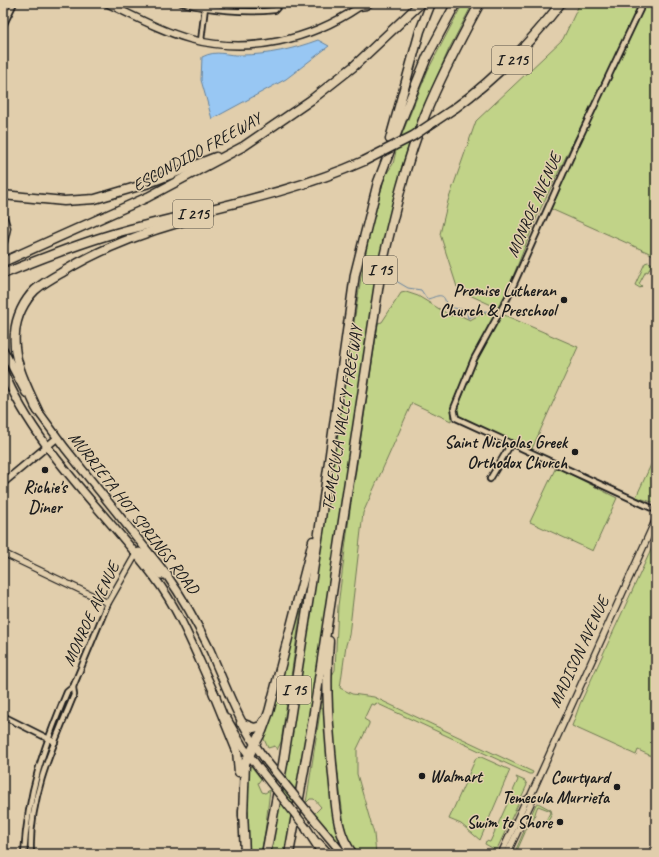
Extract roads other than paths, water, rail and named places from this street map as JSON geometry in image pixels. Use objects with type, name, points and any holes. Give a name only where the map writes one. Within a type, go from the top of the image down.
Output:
[{"type":"highway","name":"ESCONDIDO FREEWAY","points":[[3,262],[148,197],[244,146],[312,100],[353,67],[421,3]]},
{"type":"highway","points":[[378,182],[420,31],[431,3]]},
{"type":"highway","name":"TEMECULA VALLEY FREEWAY","points":[[266,854],[283,764],[320,526],[355,274],[378,182],[427,57],[456,3]]},
{"type":"highway","name":"TEMECULA VALLEY FREEWAY","points":[[289,854],[312,725],[381,270],[398,200],[424,116],[448,62],[480,3]]},
{"type":"highway","name":"I 215","points":[[3,274],[72,247],[121,231],[252,199],[309,182],[364,161],[413,136],[483,87],[510,62],[561,3]]},
{"type":"highway","points":[[3,195],[64,201],[95,199],[146,184],[244,146]]},
{"type":"highway","points":[[38,411],[21,372],[14,347],[17,322],[24,304],[36,290],[73,266],[106,249],[138,236],[252,199]]},
{"type":"highway","points":[[3,219],[6,228],[3,241]]},
{"type":"highway","points":[[3,279],[21,267]]},
{"type":"highway","points":[[243,816],[243,769],[248,754],[262,731],[269,712],[314,536],[320,526]]},
{"type":"highway","points":[[337,553],[327,671],[326,701],[338,822],[345,843],[353,854]]},
{"type":"highway","points":[[213,692],[237,751],[245,854]]},
{"type":"highway","points":[[242,722],[250,728],[258,728],[261,726],[269,712]]},
{"type":"highway","points":[[294,854],[312,725]]},
{"type":"highway","points":[[306,828],[323,854]]},
{"type":"main road","points":[[106,3],[167,31],[201,41],[243,45],[283,41],[300,37],[329,25],[360,5],[366,6],[370,3]]},
{"type":"main road","name":"MURRIETA HOT SPRINGS ROAD","points":[[3,349],[18,379],[57,438],[168,575],[196,621],[242,722],[254,744],[343,854]]},
{"type":"main road","name":"MURRIETA HOT SPRINGS ROAD","points":[[3,370],[23,409],[48,446],[156,579],[182,623],[213,692],[235,734],[248,754],[306,828],[329,854]]},
{"type":"main road","points":[[3,483],[57,438]]},
{"type":"main road","points":[[136,554],[139,552],[144,554],[161,575],[168,575]]},
{"type":"street","points":[[3,26],[14,3]]},
{"type":"street","points":[[182,3],[205,7],[263,12],[275,10],[281,3]]},
{"type":"street","name":"MONROE AVENUE","points":[[512,444],[456,418],[454,408],[474,359],[508,297],[642,3]]},
{"type":"street","points":[[201,41],[205,7]]},
{"type":"street","points":[[490,479],[512,444],[656,510]]},
{"type":"street","name":"MADISON AVENUE","points":[[501,854],[526,800],[530,797],[656,519]]},
{"type":"street","points":[[3,553],[108,603]]},
{"type":"street","name":"MONROE AVENUE","points":[[24,854],[29,806],[40,759],[67,692],[73,687],[108,603],[136,554]]},
{"type":"street","name":"MONROE AVENUE","points":[[31,854],[35,812],[44,770],[74,696],[73,687]]},
{"type":"street","points":[[3,716],[55,742]]},
{"type":"street","name":"MADISON AVENUE","points":[[507,854],[531,803],[530,797]]},
{"type":"water","points":[[318,40],[329,46],[286,79],[212,119],[201,80],[202,57],[213,53],[251,55],[271,53],[290,49]]},
{"type":"waterway","points":[[396,281],[408,288],[421,290],[427,299],[437,296],[444,297],[447,307],[466,310],[468,318],[485,311],[497,314]]},
{"type":"place","name":"Promise Lutheran Church & Preschool","points":[[564,300]]},
{"type":"place","name":"Saint Nicholas Greek Orthodox Church","points":[[575,452]]},
{"type":"place","name":"Richie's Diner","points":[[45,470]]},
{"type":"place","name":"Walmart","points":[[422,776]]},
{"type":"place","name":"Courtyard Temecula Murrieta","points":[[617,787]]},
{"type":"place","name":"Swim to Shore","points":[[560,822]]}]
